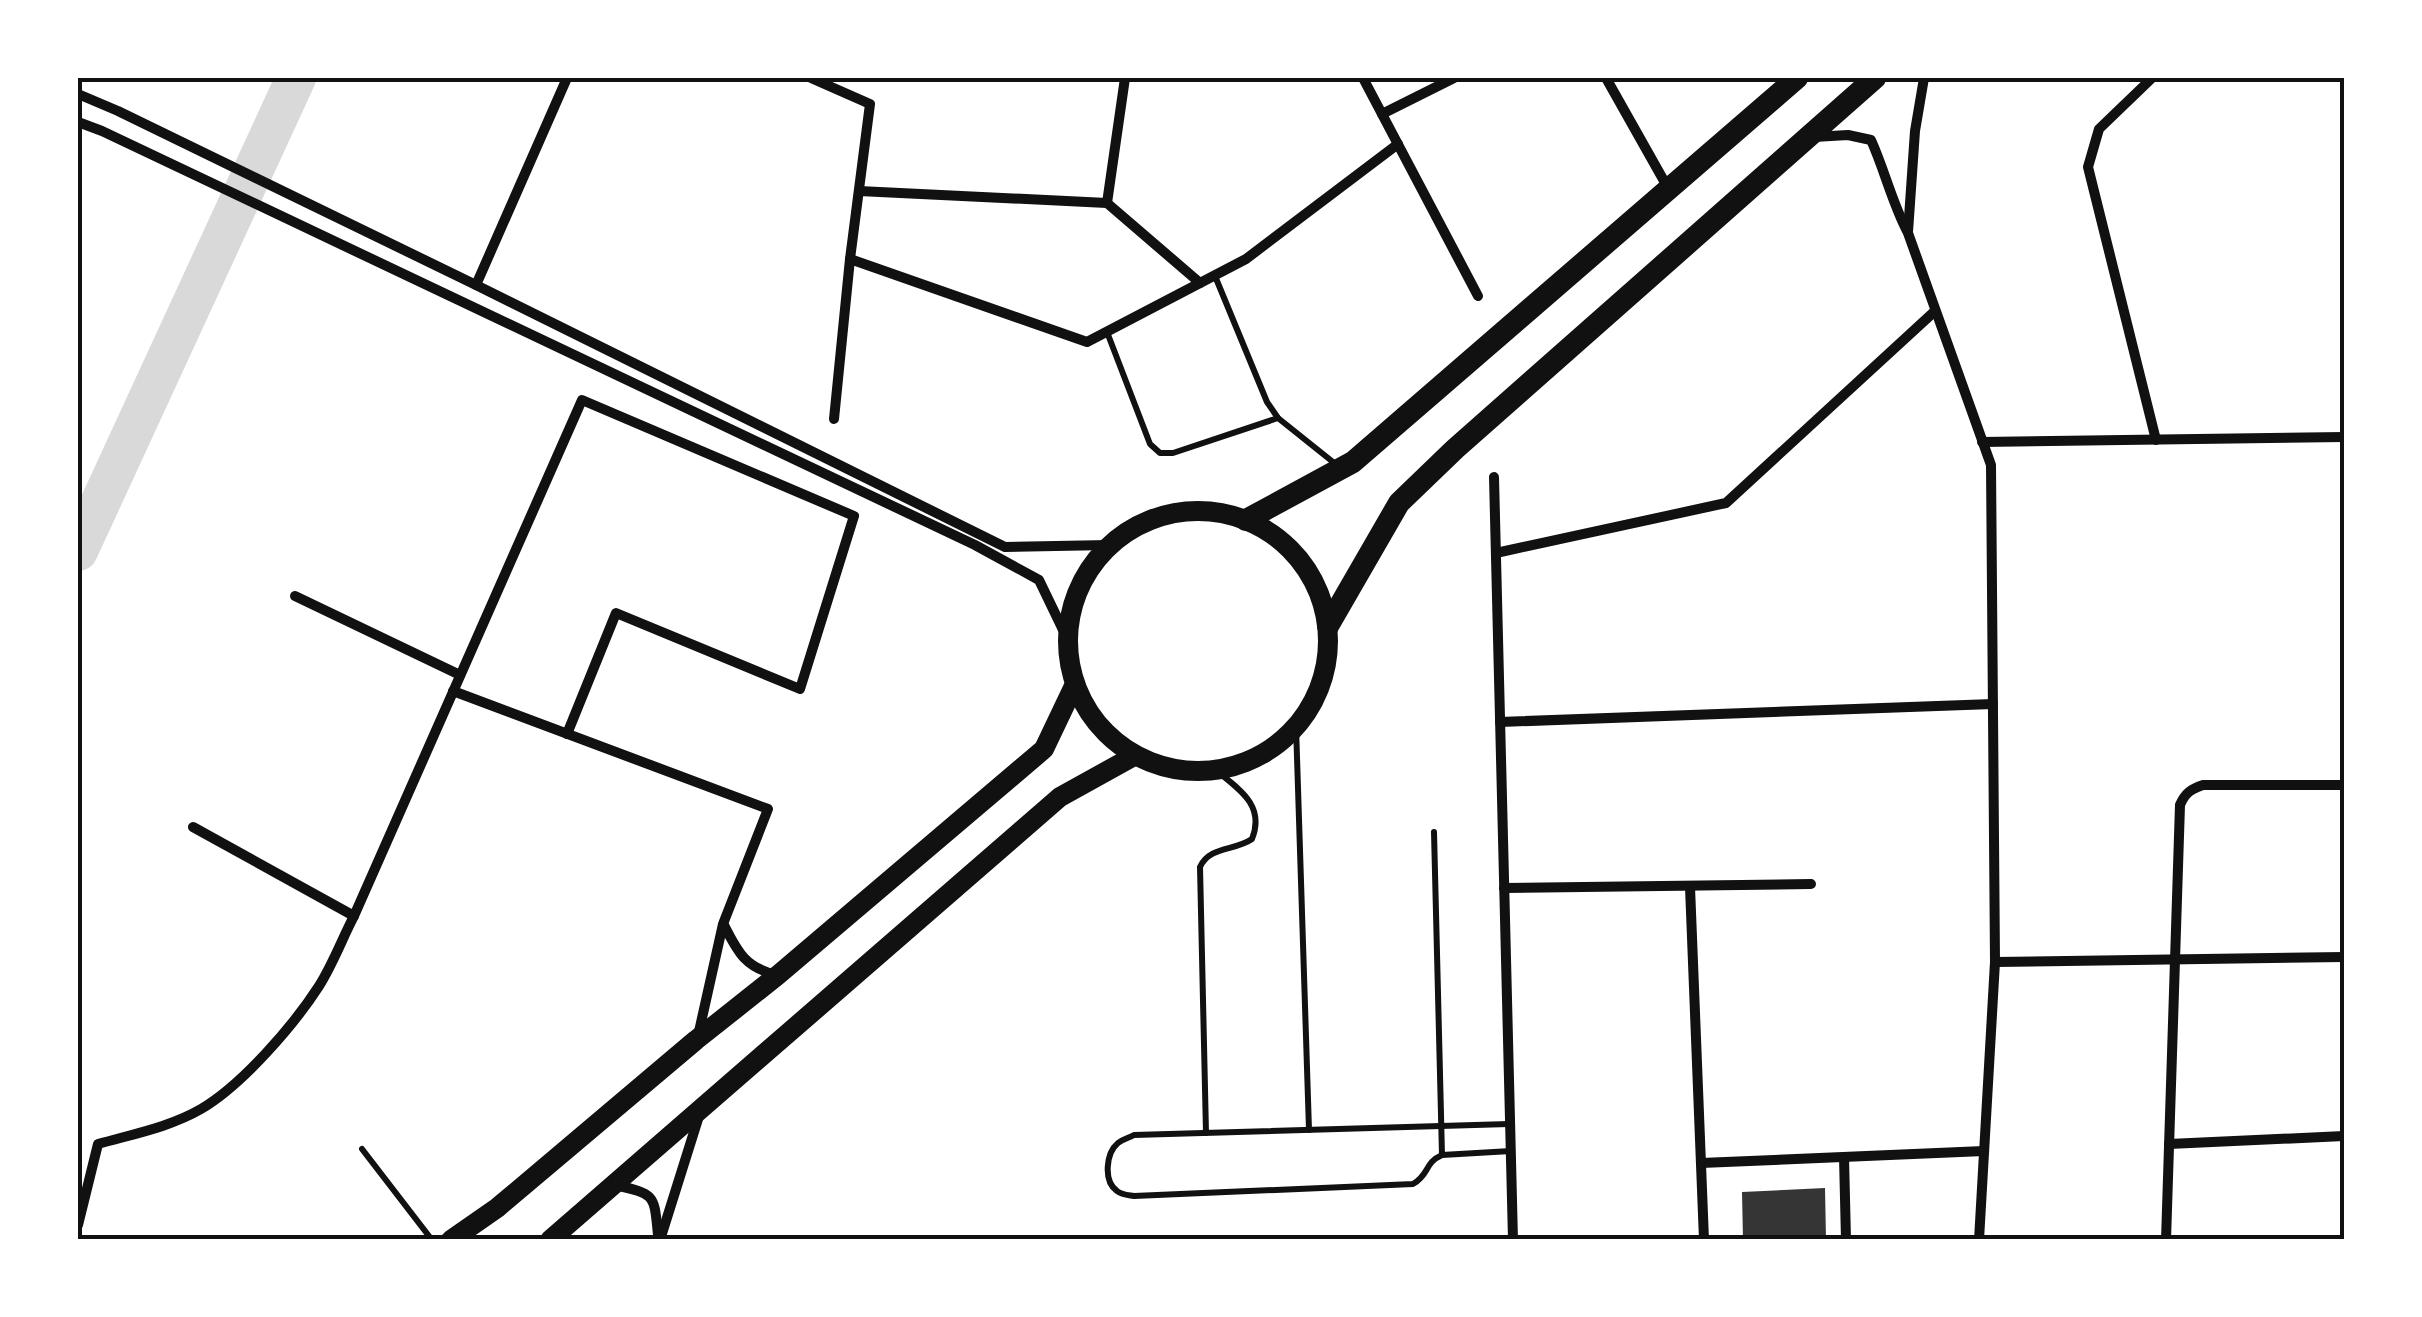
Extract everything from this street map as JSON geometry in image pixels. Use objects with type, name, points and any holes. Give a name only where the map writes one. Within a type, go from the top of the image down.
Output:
[{"type":"main road","points":[[1246,520],[1353,462],[1796,78]]},
{"type":"main road","points":[[1328,626],[1399,503],[1455,448],[1875,78]]},
{"type":"main road","points":[[1211,512],[1246,520],[1288,546],[1315,582],[1328,626],[1326,672],[1308,712],[1281,743],[1249,762],[1186,772],[1134,756],[1096,725],[1074,686],[1066,636],[1078,586],[1109,545],[1140,524],[1174,513],[1211,512]]},
{"type":"main road","points":[[451,1240],[497,1208],[778,976],[1044,749],[1074,686]]},
{"type":"main road","points":[[550,1240],[1060,798],[1134,756]]},
{"type":"street","points":[[476,285],[568,78]]},
{"type":"street","points":[[812,78],[870,104],[834,418]]},
{"type":"street","points":[[1106,203],[1125,78]]},
{"type":"street","points":[[1363,78],[1478,296]]},
{"type":"street","points":[[1382,114],[1454,78]]},
{"type":"street","points":[[1606,78],[1668,189]]},
{"type":"street","points":[[1908,232],[1915,130],[1924,78]]},
{"type":"street","points":[[2152,78],[2099,129],[2088,167],[2156,440]]},
{"type":"street","points":[[78,94],[476,285],[1005,547],[1109,545]]},
{"type":"street","points":[[78,122],[957,536],[1039,580],[1066,636]]},
{"type":"street","points":[[1806,138],[1848,135],[1870,140],[1908,232],[1991,466],[1996,962],[1979,1240]]},
{"type":"street","points":[[850,259],[1087,342],[1246,259],[1398,144]]},
{"type":"street","points":[[859,191],[1106,203],[1200,283]]},
{"type":"street","points":[[1496,552],[1726,503],[1935,310]]},
{"type":"street","points":[[78,1226],[98,1144],[154,1129],[202,1108],[244,1075],[319,985],[354,916],[582,400],[854,516],[800,689],[616,613],[567,734]]},
{"type":"street","points":[[1982,442],[2344,437]]},
{"type":"street","points":[[1494,477],[1513,1240]]},
{"type":"street","points":[[296,596],[460,675]]},
{"type":"street","points":[[453,691],[768,809],[723,924],[696,1040]]},
{"type":"street","points":[[1500,722],[1993,704]]},
{"type":"street","points":[[2166,1240],[2180,805],[2184,795],[2203,784],[2344,785]]},
{"type":"street","points":[[193,827],[354,916]]},
{"type":"street","points":[[1504,888],[1811,884]]},
{"type":"street","points":[[1690,887],[1704,1240]]},
{"type":"street","points":[[723,924],[736,949],[756,970],[778,976]]},
{"type":"street","points":[[1996,962],[2344,957]]},
{"type":"street","points":[[659,1240],[701,1110]]},
{"type":"street","points":[[2169,1144],[2344,1136]]},
{"type":"street","points":[[1700,1163],[1984,1151]]},
{"type":"street","points":[[1844,1157],[1846,1240]]},
{"type":"street","points":[[614,1185],[645,1191],[654,1202],[659,1240]]},
{"type":"lane","points":[[1215,275],[1267,402],[1278,418],[1342,468]]},
{"type":"lane","points":[[1106,332],[1150,444],[1160,454],[1278,418]]},
{"type":"lane","points":[[1296,726],[1309,1130]]},
{"type":"lane","points":[[1206,1133],[1200,866],[1211,852],[1243,846],[1252,839],[1257,821],[1254,806],[1213,768]]},
{"type":"lane","points":[[1434,832],[1442,1155]]},
{"type":"lane","points":[[1510,1124],[1134,1136],[1116,1144],[1109,1158],[1109,1180],[1116,1191],[1134,1196],[1413,1184],[1423,1178],[1432,1160],[1442,1155],[1511,1151]]},
{"type":"lane","points":[[362,1149],[432,1240]]},
{"type":"building","points":[[1825,1188],[1826,1240],[1743,1240],[1742,1192]]},
{"type":"waterway","points":[[78,551],[296,78]]}]
